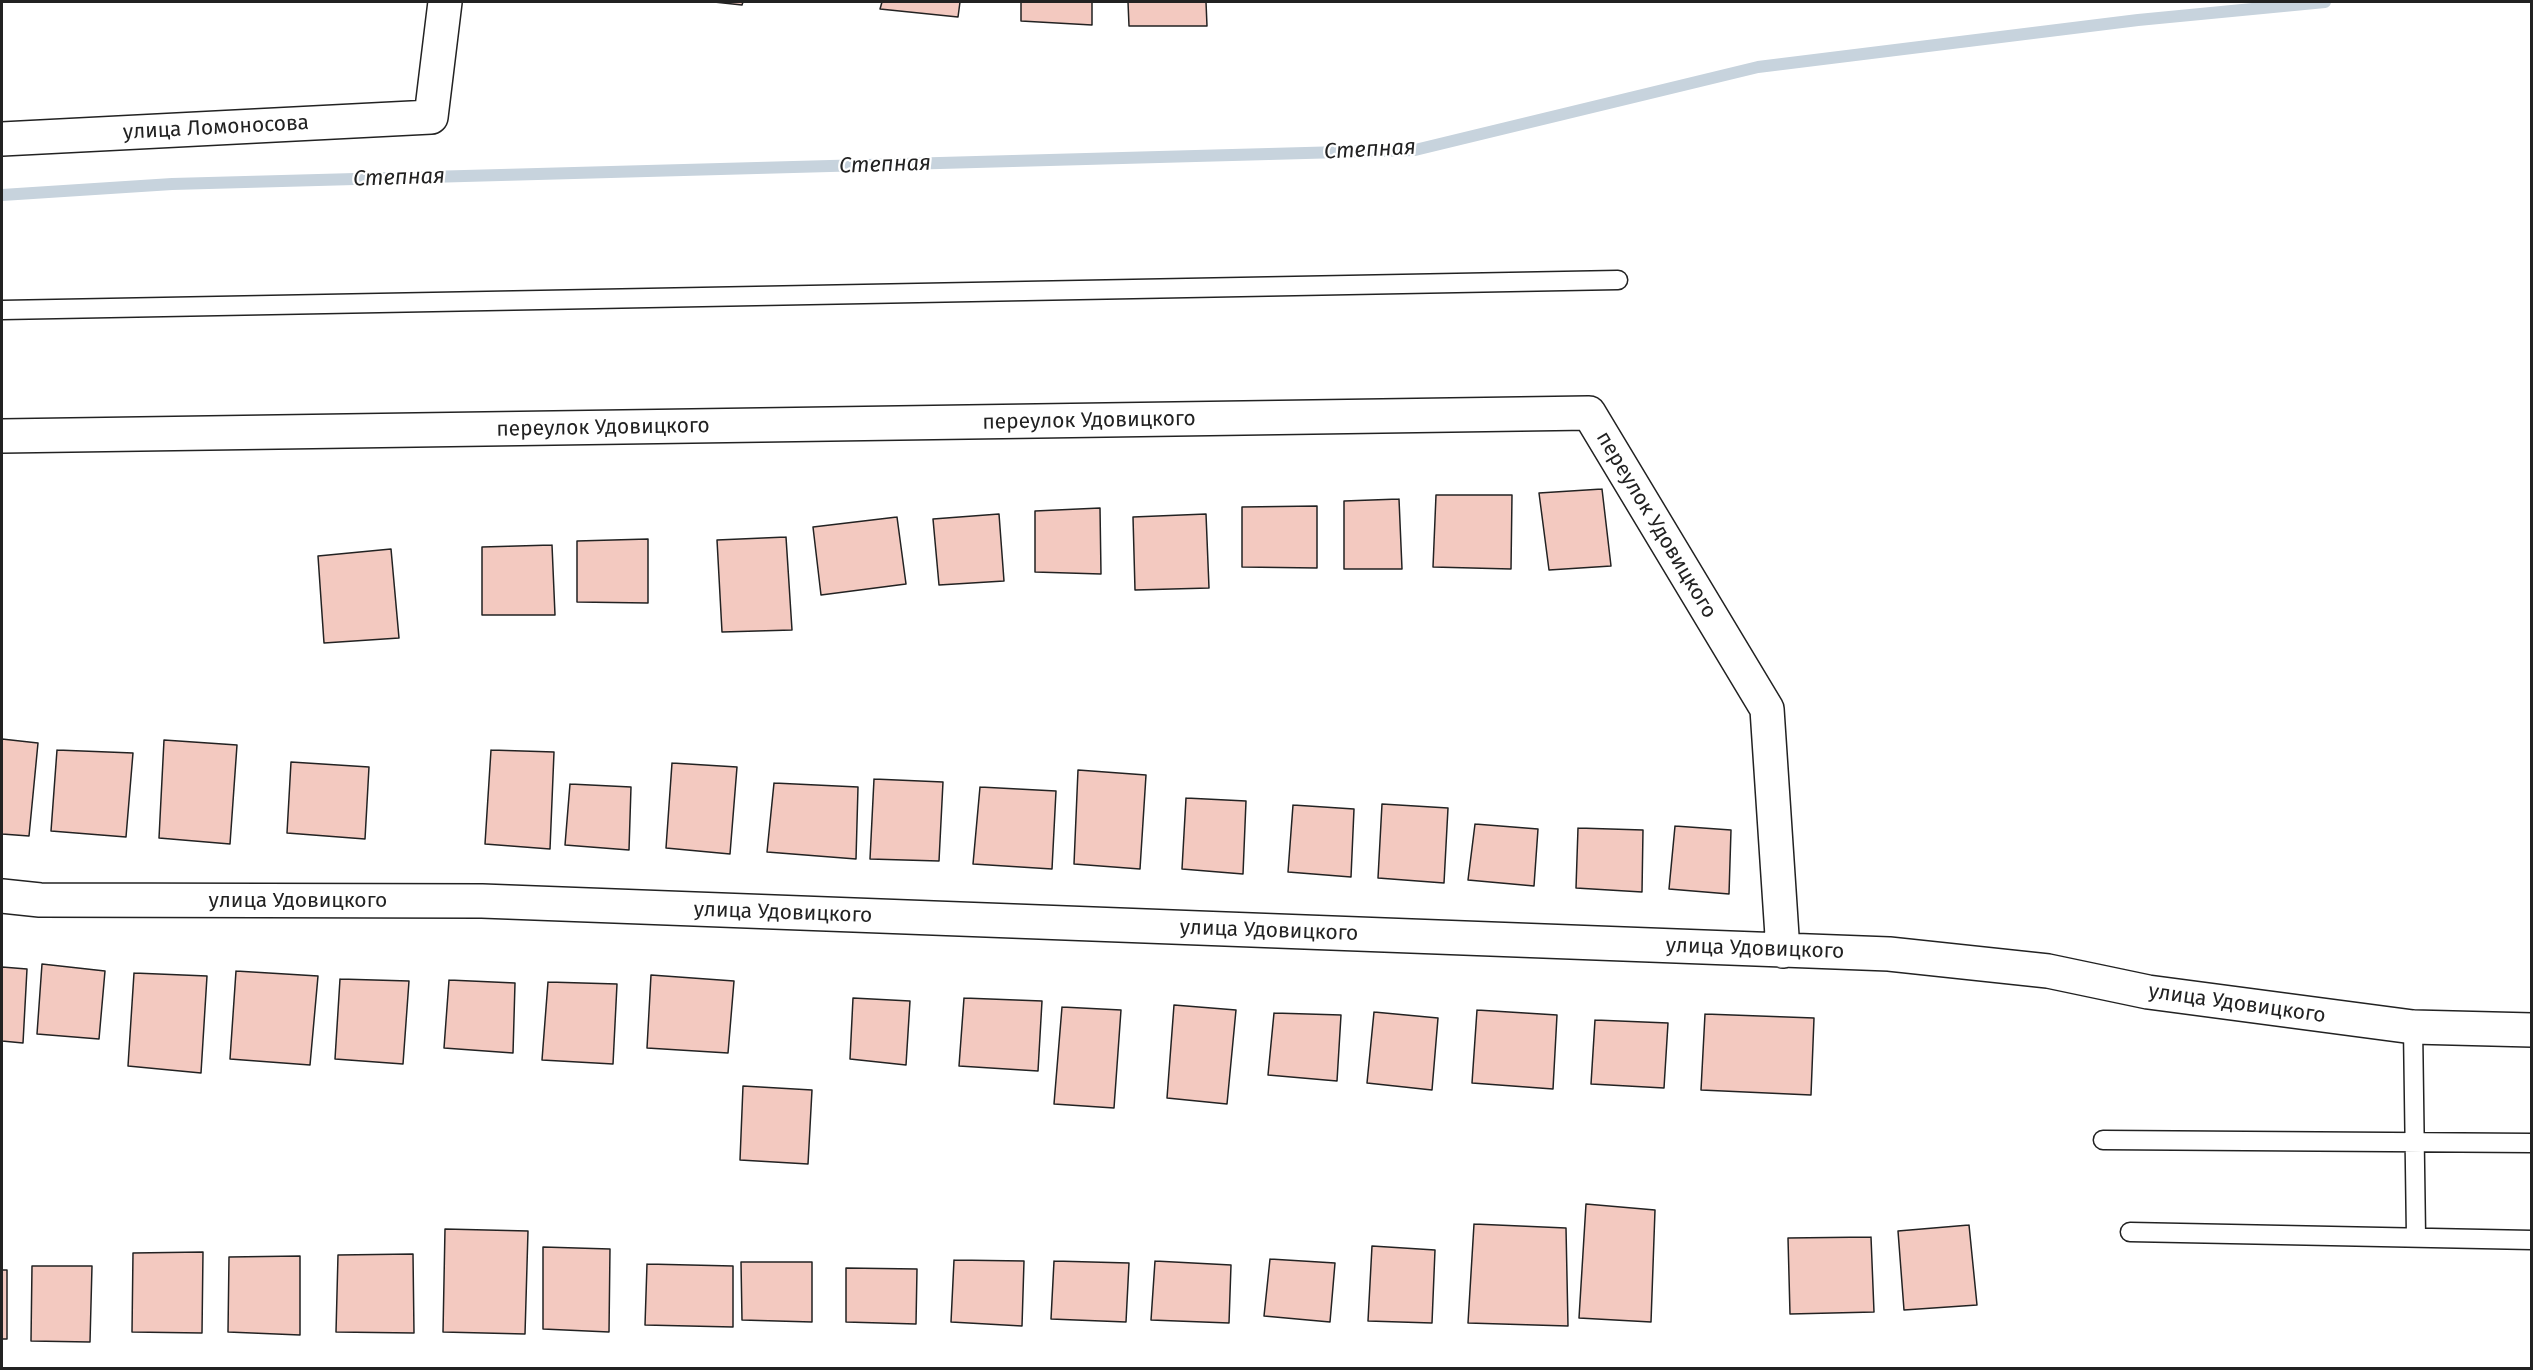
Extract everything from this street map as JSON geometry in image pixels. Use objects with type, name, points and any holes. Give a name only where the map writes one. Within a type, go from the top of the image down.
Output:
[{"type":"street","name":"улица Ломоносова","points":[[2,139],[431,117],[445,2]]},
{"type":"street","name":"переулок Удовицкого","points":[[2,436],[1589,413],[1767,709],[1783,951]]},
{"type":"street","name":"улица Удовицкого","points":[[2,896],[52,900],[482,902],[1889,954],[2048,971],[2148,992],[2413,1027],[2532,1030]]},
{"type":"lane","points":[[2,310],[1618,280]]},
{"type":"lane","points":[[2413,1027],[2415,1236]]},
{"type":"lane","points":[[2103,1140],[2532,1143]]},
{"type":"lane","points":[[2130,1232],[2532,1239]]},
{"type":"building","points":[[714,2],[743,2],[742,5]]},
{"type":"building","points":[[882,2],[960,2],[958,17],[880,9]]},
{"type":"building","points":[[1021,2],[1092,2],[1092,25],[1021,21]]},
{"type":"building","points":[[1128,2],[1206,2],[1207,26],[1129,26]]},
{"type":"building","points":[[1602,489],[1611,566],[1549,570],[1539,493]]},
{"type":"building","points":[[1436,495],[1512,495],[1511,569],[1433,567]]},
{"type":"building","points":[[1399,499],[1402,569],[1344,569],[1344,501]]},
{"type":"building","points":[[1317,506],[1317,568],[1242,567],[1242,507]]},
{"type":"building","points":[[1100,508],[1101,574],[1035,572],[1035,511]]},
{"type":"building","points":[[999,514],[1004,581],[939,585],[933,519]]},
{"type":"building","points":[[1206,514],[1209,588],[1135,590],[1133,517]]},
{"type":"building","points":[[897,517],[906,584],[821,595],[813,527]]},
{"type":"building","points":[[786,537],[792,630],[722,632],[717,540]]},
{"type":"building","points":[[648,539],[648,603],[577,602],[577,541]]},
{"type":"building","points":[[552,545],[555,615],[482,615],[482,547]]},
{"type":"building","points":[[391,549],[399,638],[324,643],[318,556]]},
{"type":"building","points":[[2,739],[38,743],[29,836],[2,834]]},
{"type":"building","points":[[164,740],[237,745],[230,844],[159,838]]},
{"type":"building","points":[[57,750],[133,753],[126,837],[51,831]]},
{"type":"building","points":[[491,750],[554,752],[550,849],[485,844]]},
{"type":"building","points":[[291,762],[369,767],[365,839],[287,833]]},
{"type":"building","points":[[672,763],[737,767],[730,854],[666,848]]},
{"type":"building","points":[[1078,770],[1146,775],[1140,869],[1074,864]]},
{"type":"building","points":[[874,779],[943,782],[939,861],[870,859]]},
{"type":"building","points":[[774,783],[858,787],[856,859],[767,852]]},
{"type":"building","points":[[570,784],[631,787],[629,850],[565,845]]},
{"type":"building","points":[[980,787],[1056,791],[1052,869],[973,864]]},
{"type":"building","points":[[1186,798],[1246,801],[1243,874],[1182,869]]},
{"type":"building","points":[[1382,804],[1448,808],[1444,883],[1378,878]]},
{"type":"building","points":[[1293,805],[1354,809],[1351,877],[1288,872]]},
{"type":"building","points":[[1475,824],[1538,829],[1534,886],[1468,880]]},
{"type":"building","points":[[1675,826],[1731,830],[1729,894],[1669,889]]},
{"type":"building","points":[[1578,828],[1643,830],[1642,892],[1576,888]]},
{"type":"building","points":[[42,964],[105,971],[99,1039],[37,1034]]},
{"type":"building","points":[[2,967],[27,969],[23,1043],[2,1041]]},
{"type":"building","points":[[236,971],[318,976],[310,1065],[230,1059]]},
{"type":"building","points":[[134,973],[207,976],[201,1073],[128,1066]]},
{"type":"building","points":[[651,975],[734,981],[728,1053],[647,1048]]},
{"type":"building","points":[[340,979],[409,981],[403,1064],[335,1059]]},
{"type":"building","points":[[449,980],[515,983],[513,1053],[444,1048]]},
{"type":"building","points":[[548,982],[617,984],[613,1064],[542,1060]]},
{"type":"building","points":[[853,998],[910,1001],[906,1065],[850,1059]]},
{"type":"building","points":[[964,998],[1042,1001],[1038,1071],[959,1066]]},
{"type":"building","points":[[1174,1005],[1236,1010],[1227,1104],[1167,1098]]},
{"type":"building","points":[[1062,1007],[1121,1010],[1114,1108],[1054,1104]]},
{"type":"building","points":[[1477,1010],[1557,1015],[1553,1089],[1472,1083]]},
{"type":"building","points":[[1374,1012],[1438,1018],[1432,1090],[1367,1083]]},
{"type":"building","points":[[1274,1013],[1341,1015],[1337,1081],[1268,1075]]},
{"type":"building","points":[[1705,1014],[1814,1018],[1811,1095],[1701,1090]]},
{"type":"building","points":[[1595,1020],[1668,1023],[1664,1088],[1591,1084]]},
{"type":"building","points":[[743,1086],[812,1090],[808,1164],[740,1160]]},
{"type":"building","points":[[1586,1204],[1655,1210],[1651,1322],[1579,1318]]},
{"type":"building","points":[[1474,1224],[1566,1228],[1568,1326],[1468,1323]]},
{"type":"building","points":[[1969,1225],[1977,1305],[1904,1310],[1898,1231]]},
{"type":"building","points":[[445,1229],[528,1231],[525,1334],[443,1332]]},
{"type":"building","points":[[1871,1237],[1874,1312],[1790,1314],[1788,1238]]},
{"type":"building","points":[[1372,1246],[1435,1250],[1432,1323],[1368,1321]]},
{"type":"building","points":[[543,1247],[610,1249],[609,1332],[543,1329]]},
{"type":"building","points":[[203,1252],[202,1333],[132,1332],[133,1253]]},
{"type":"building","points":[[413,1254],[414,1333],[336,1332],[338,1255]]},
{"type":"building","points":[[300,1256],[300,1335],[228,1332],[229,1257]]},
{"type":"building","points":[[1270,1259],[1335,1263],[1330,1322],[1264,1316]]},
{"type":"building","points":[[954,1260],[1024,1261],[1022,1326],[951,1322]]},
{"type":"building","points":[[1054,1261],[1129,1263],[1126,1322],[1051,1319]]},
{"type":"building","points":[[1155,1261],[1231,1265],[1229,1323],[1151,1320]]},
{"type":"building","points":[[741,1262],[812,1262],[812,1322],[742,1320]]},
{"type":"building","points":[[647,1264],[733,1266],[733,1327],[645,1325]]},
{"type":"building","points":[[32,1266],[92,1266],[90,1342],[31,1341]]},
{"type":"building","points":[[846,1268],[917,1269],[916,1324],[846,1322]]},
{"type":"building","points":[[2,1270],[7,1270],[7,1339],[2,1339]]},
{"type":"waterway","name":"Степная","points":[[2,195],[172,184],[1415,150],[1758,67],[2138,20],[2325,2]]}]
